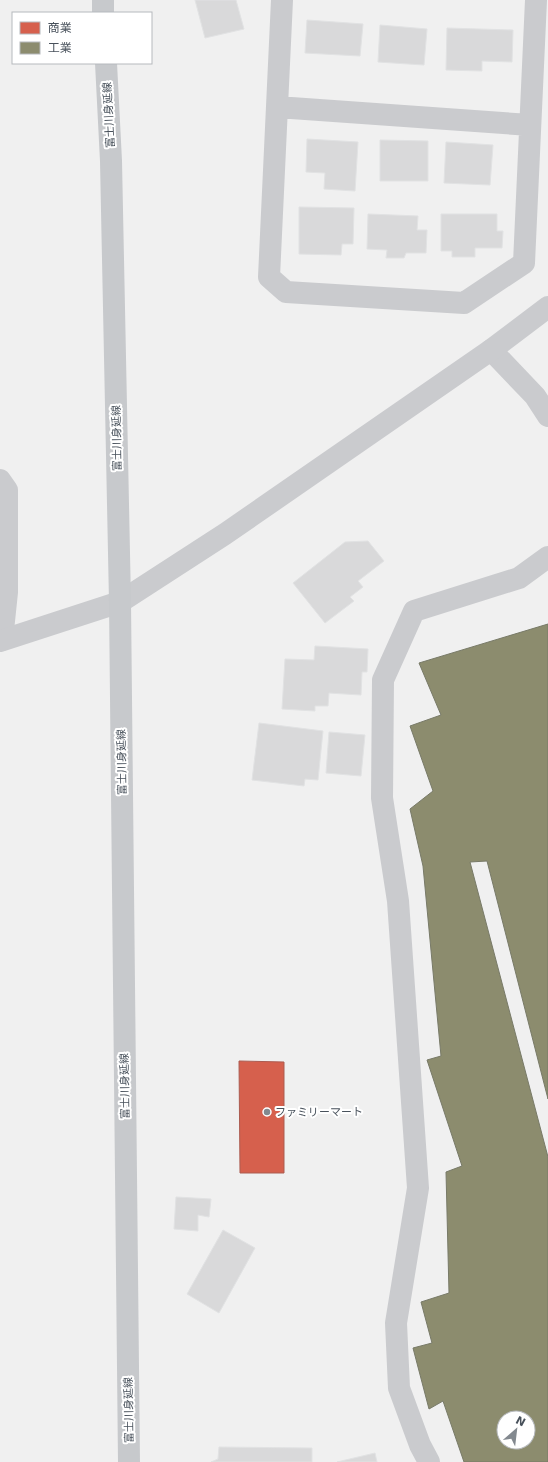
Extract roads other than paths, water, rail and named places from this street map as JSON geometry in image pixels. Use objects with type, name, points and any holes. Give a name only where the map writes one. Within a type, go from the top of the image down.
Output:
[{"type":"main road","points":[[103,0],[104,12]]},
{"type":"main road","name":"富士川身延線","points":[[106,64],[111,161],[120,602],[130,1462]]},
{"type":"street","points":[[282,0],[269,277],[286,292],[464,303],[524,263],[536,0]]},
{"type":"street","points":[[277,107],[530,125]]},
{"type":"street","points":[[0,480],[7,490],[7,592],[1,641],[120,602],[225,534],[491,350],[548,307]]},
{"type":"street","points":[[491,350],[535,396],[548,416]]},
{"type":"street","points":[[429,1462],[420,1445],[399,1388],[396,1323],[418,1188],[398,901],[382,798],[383,680],[414,611],[518,578],[548,557]]},
{"type":"place","name":"ファミリーマート","points":[[267,1112]]}]
